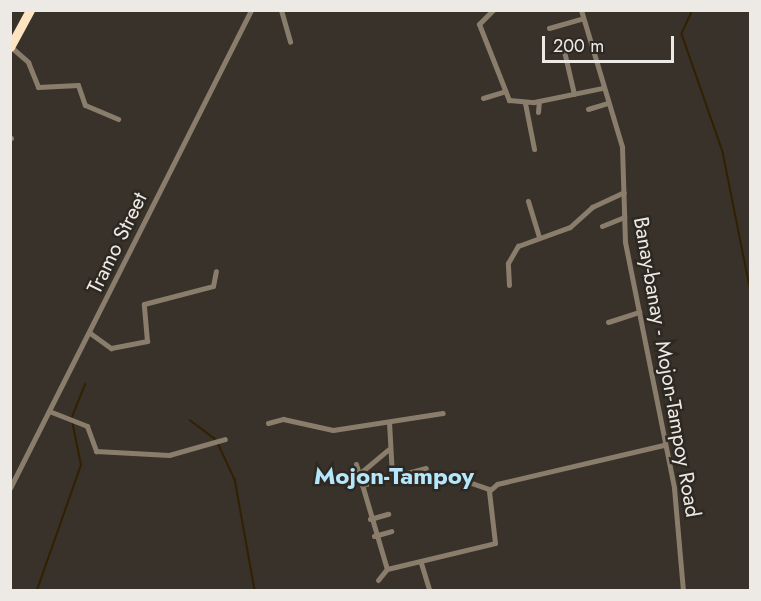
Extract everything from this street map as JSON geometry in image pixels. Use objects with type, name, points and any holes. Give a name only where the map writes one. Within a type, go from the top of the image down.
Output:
[{"type":"highway","points":[[11,47],[30,10]]},
{"type":"street","name":"Tramo Street","points":[[10,488],[251,10]]},
{"type":"street","points":[[281,10],[290,42]]},
{"type":"street","points":[[493,10],[479,24],[504,93],[509,100],[525,103],[602,88]]},
{"type":"street","name":"Banay-banay - Mojon-Tampoy Road","points":[[581,10],[602,88],[622,147],[624,217],[663,445],[674,488],[683,591]]},
{"type":"street","points":[[549,28],[584,18]]},
{"type":"street","points":[[11,47],[28,62],[38,87],[78,85],[85,105],[118,119]]},
{"type":"street","points":[[564,51],[574,94]]},
{"type":"street","points":[[483,98],[504,93]]},
{"type":"street","points":[[538,112],[539,101]]},
{"type":"street","points":[[525,103],[534,149]]},
{"type":"street","points":[[588,109],[608,103]]},
{"type":"street","points":[[509,285],[511,255],[522,243],[570,226],[592,207],[624,192]]},
{"type":"street","points":[[528,201],[539,236]]},
{"type":"street","points":[[602,226],[624,217]]},
{"type":"street","points":[[90,333],[111,348],[147,341],[144,304],[213,286],[216,271]]},
{"type":"street","points":[[608,322],[639,312]]},
{"type":"street","points":[[49,411],[87,426],[96,452],[169,455],[225,439]]},
{"type":"street","points":[[268,423],[290,420],[333,430],[443,413]]},
{"type":"street","points":[[388,422],[392,476]]},
{"type":"street","points":[[456,478],[489,489],[663,445]]},
{"type":"street","points":[[359,474],[388,450]]},
{"type":"street","points":[[356,464],[374,536],[387,569]]},
{"type":"street","points":[[362,485],[426,468]]},
{"type":"street","points":[[378,580],[387,569],[421,563],[495,543],[489,489]]},
{"type":"street","points":[[370,519],[388,514]]},
{"type":"street","points":[[374,536],[391,531]]},
{"type":"street","points":[[421,563],[429,591]]},
{"type":"waterway","points":[[693,10],[682,34],[723,152],[750,287]]},
{"type":"waterway","points":[[72,417],[85,385]]},
{"type":"waterway","points":[[190,420],[215,439]]},
{"type":"waterway","points":[[37,590],[81,465],[72,421]]},
{"type":"waterway","points":[[218,443],[235,479],[255,590]]},
{"type":"district","name":"Mojon-Tampoy","points":[[394,476]]}]
